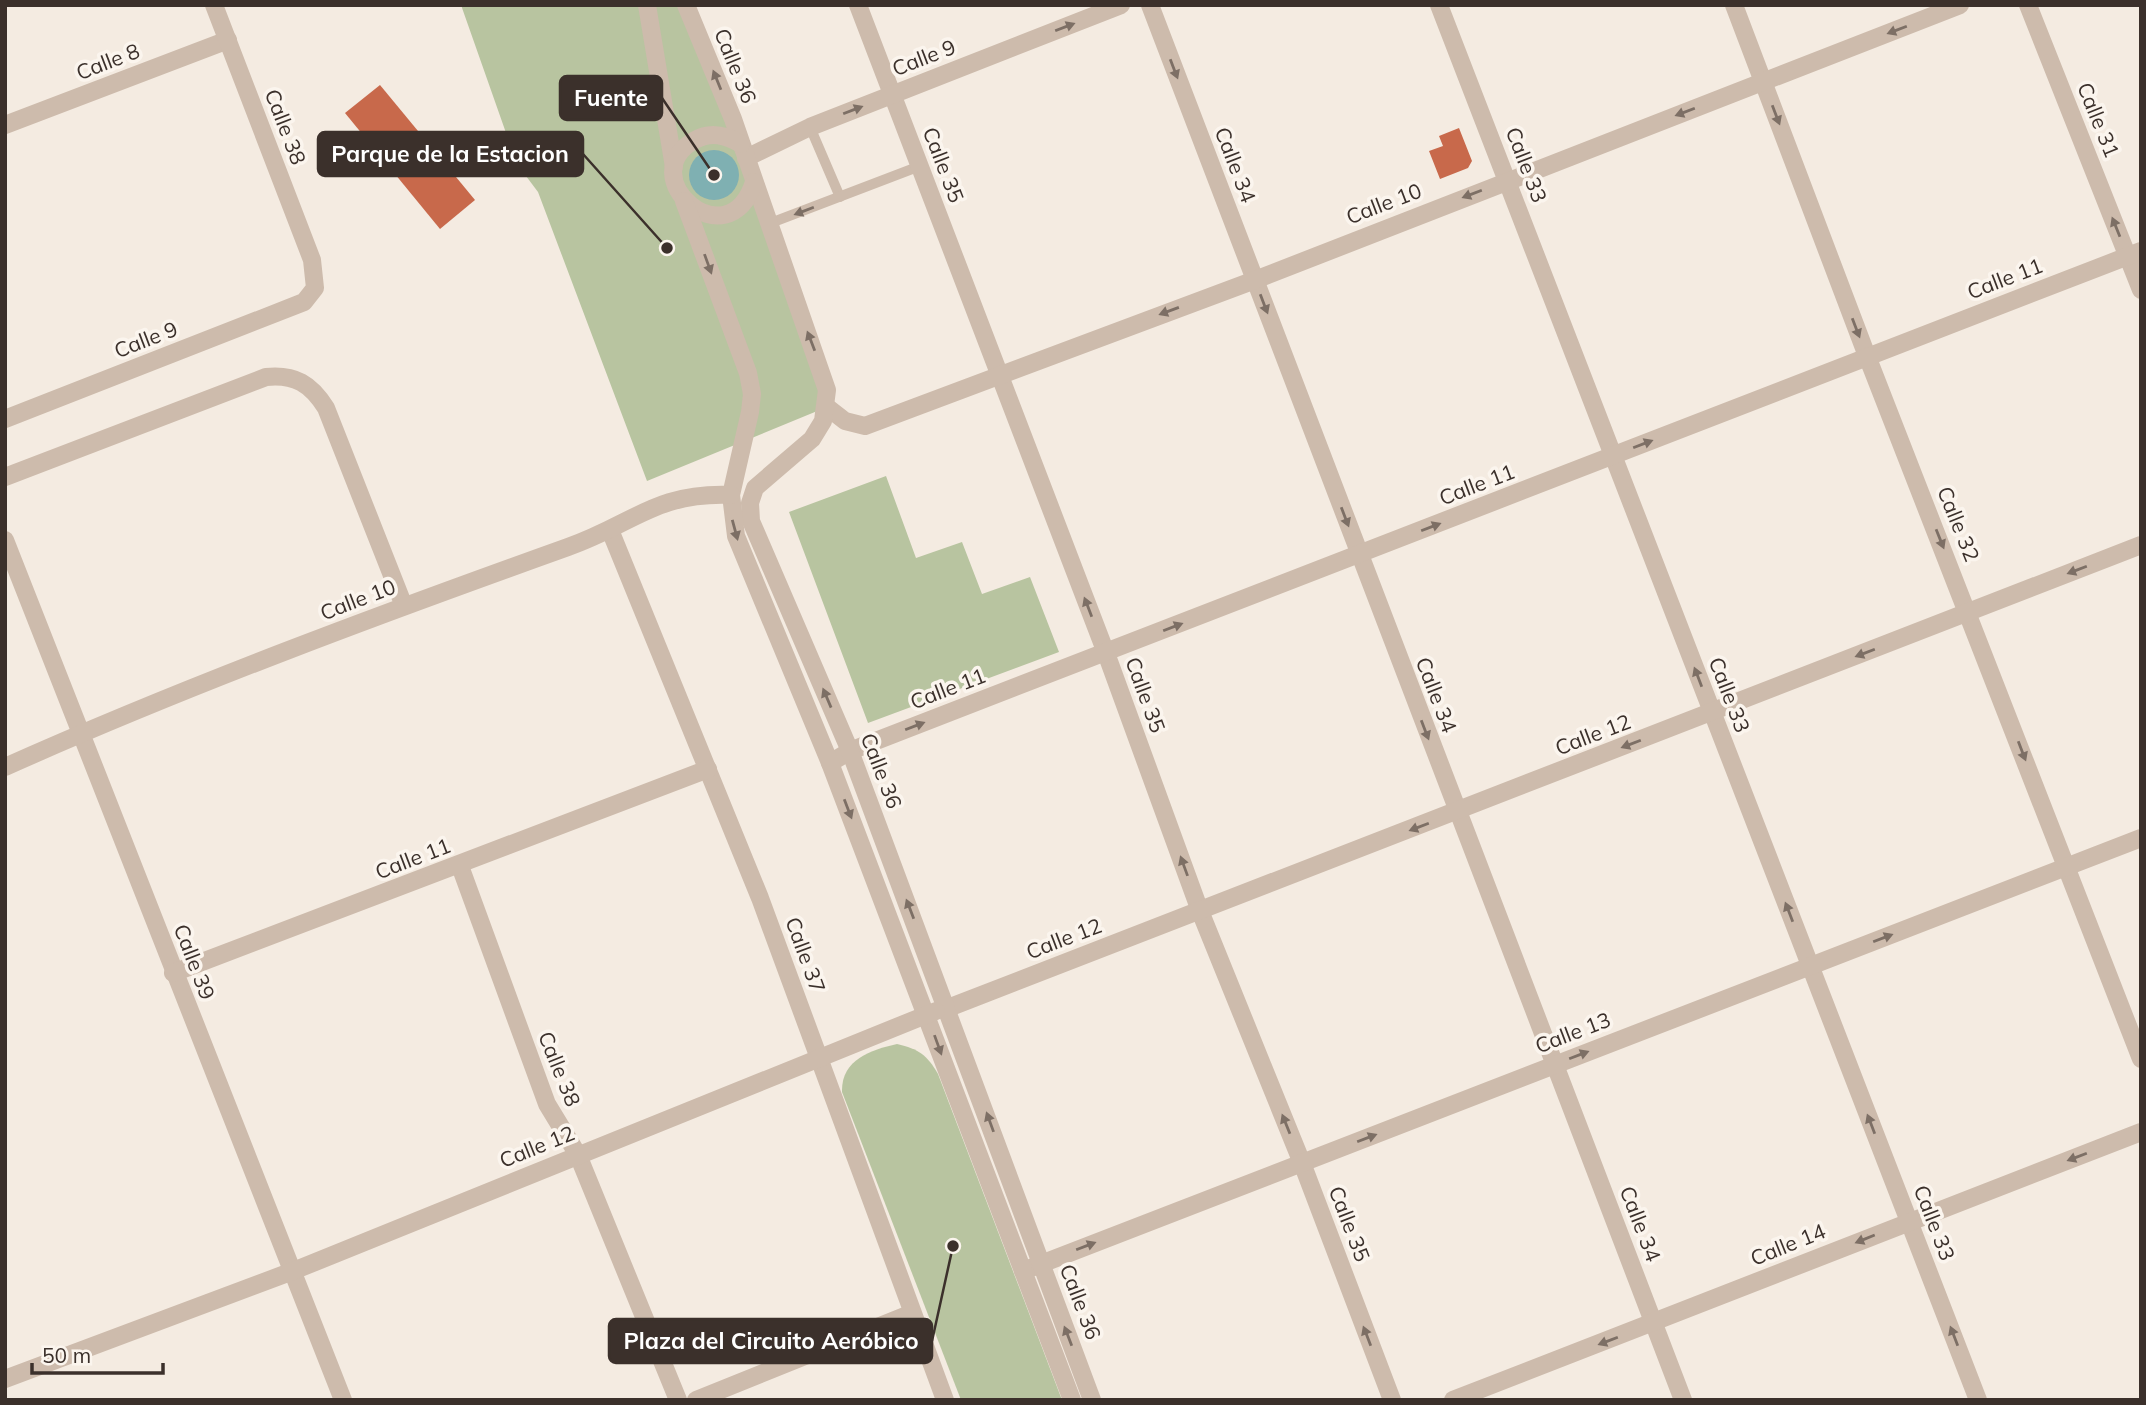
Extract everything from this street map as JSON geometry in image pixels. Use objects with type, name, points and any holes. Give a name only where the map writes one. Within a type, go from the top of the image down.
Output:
[{"type":"street","name":"Calle 38","points":[[214,5],[312,260],[315,288],[304,302]]},
{"type":"street","points":[[647,5],[675,181],[684,201],[709,215],[729,212],[746,201],[754,181]]},
{"type":"street","name":"Calle 36","points":[[686,5],[743,151]]},
{"type":"street","name":"Calle 35","points":[[858,5],[1106,653],[1200,911],[1302,1163],[1392,1400]]},
{"type":"street","name":"Calle 9","points":[[743,151],[1121,5]]},
{"type":"street","name":"Calle 34","points":[[1150,5],[1456,813],[1683,1400]]},
{"type":"street","name":"Calle 33","points":[[1440,5],[1978,1400]]},
{"type":"street","name":"Calle 32","points":[[1734,5],[1867,356],[2141,1059]]},
{"type":"street","name":"Calle 10","points":[[827,407],[845,421],[865,426],[1255,279],[1960,5]]},
{"type":"street","name":"Calle 31","points":[[2028,5],[2134,254],[2141,290]]},
{"type":"street","name":"Calle 8","points":[[5,125],[228,40]]},
{"type":"street","points":[[674,170],[682,150],[700,137],[722,135],[743,151],[820,366],[827,390],[827,407]]},
{"type":"street","name":"Calle 36","points":[[684,201],[748,373],[752,394],[731,495],[736,536],[830,762],[1072,1400]]},
{"type":"street","name":"Calle 11","points":[[830,762],[850,751],[2134,254]]},
{"type":"street","name":"Calle 9","points":[[5,419],[304,302]]},
{"type":"street","points":[[5,477],[266,377],[285,375],[315,390],[326,408],[404,606]]},
{"type":"street","name":"Calle 36","points":[[827,407],[807,445],[755,488],[750,503],[751,521],[850,751],[1092,1400]]},
{"type":"street","name":"Calle 10","points":[[5,766],[404,606],[610,530],[635,514],[680,498],[701,494],[731,495]]},
{"type":"street","name":"Calle 37","points":[[610,530],[708,769],[820,1059],[945,1400]]},
{"type":"street","name":"Calle 39","points":[[5,540],[173,973],[344,1400]]},
{"type":"street","name":"Calle 12","points":[[5,1379],[293,1271],[820,1059],[856,1041],[1456,813],[2141,545]]},
{"type":"street","name":"Calle 11","points":[[173,973],[460,866],[708,769]]},
{"type":"street","name":"Calle 13","points":[[1023,1271],[2141,838]]},
{"type":"street","name":"Calle 38","points":[[460,866],[547,1104],[578,1155],[678,1400]]},
{"type":"street","name":"Calle 14","points":[[1453,1400],[1654,1324],[1909,1221],[2141,1132]]},
{"type":"street","points":[[696,1400],[912,1313]]},
{"type":"lane","points":[[810,127],[840,197]]},
{"type":"lane","points":[[768,225],[920,166]]},
{"type":"green space","points":[[461,5],[686,5],[827,407],[647,481],[538,192],[517,164]]},
{"type":"green space","points":[[886,476],[916,558],[962,542],[982,594],[1030,577],[1059,652],[868,723],[789,512]]},
{"type":"green space","points":[[897,1044],[922,1054],[938,1074],[1062,1400],[961,1400],[842,1092],[846,1072],[852,1064],[867,1053]]},
{"type":"water","points":[[714,150],[732,157],[739,175],[732,193],[714,200],[696,193],[689,175],[696,157]]},
{"type":"building","points":[[380,85],[475,200],[440,229],[345,113]]},
{"type":"building","points":[[1459,128],[1472,161],[1468,168],[1440,179],[1429,151],[1443,146],[1439,136]]},
{"type":"place","name":"Fuente","points":[[714,175]]},
{"type":"place","name":"Parque de la Estacion","points":[[667,248]]},
{"type":"place","name":"Plaza del Circuito Aeróbico","points":[[953,1246]]}]
